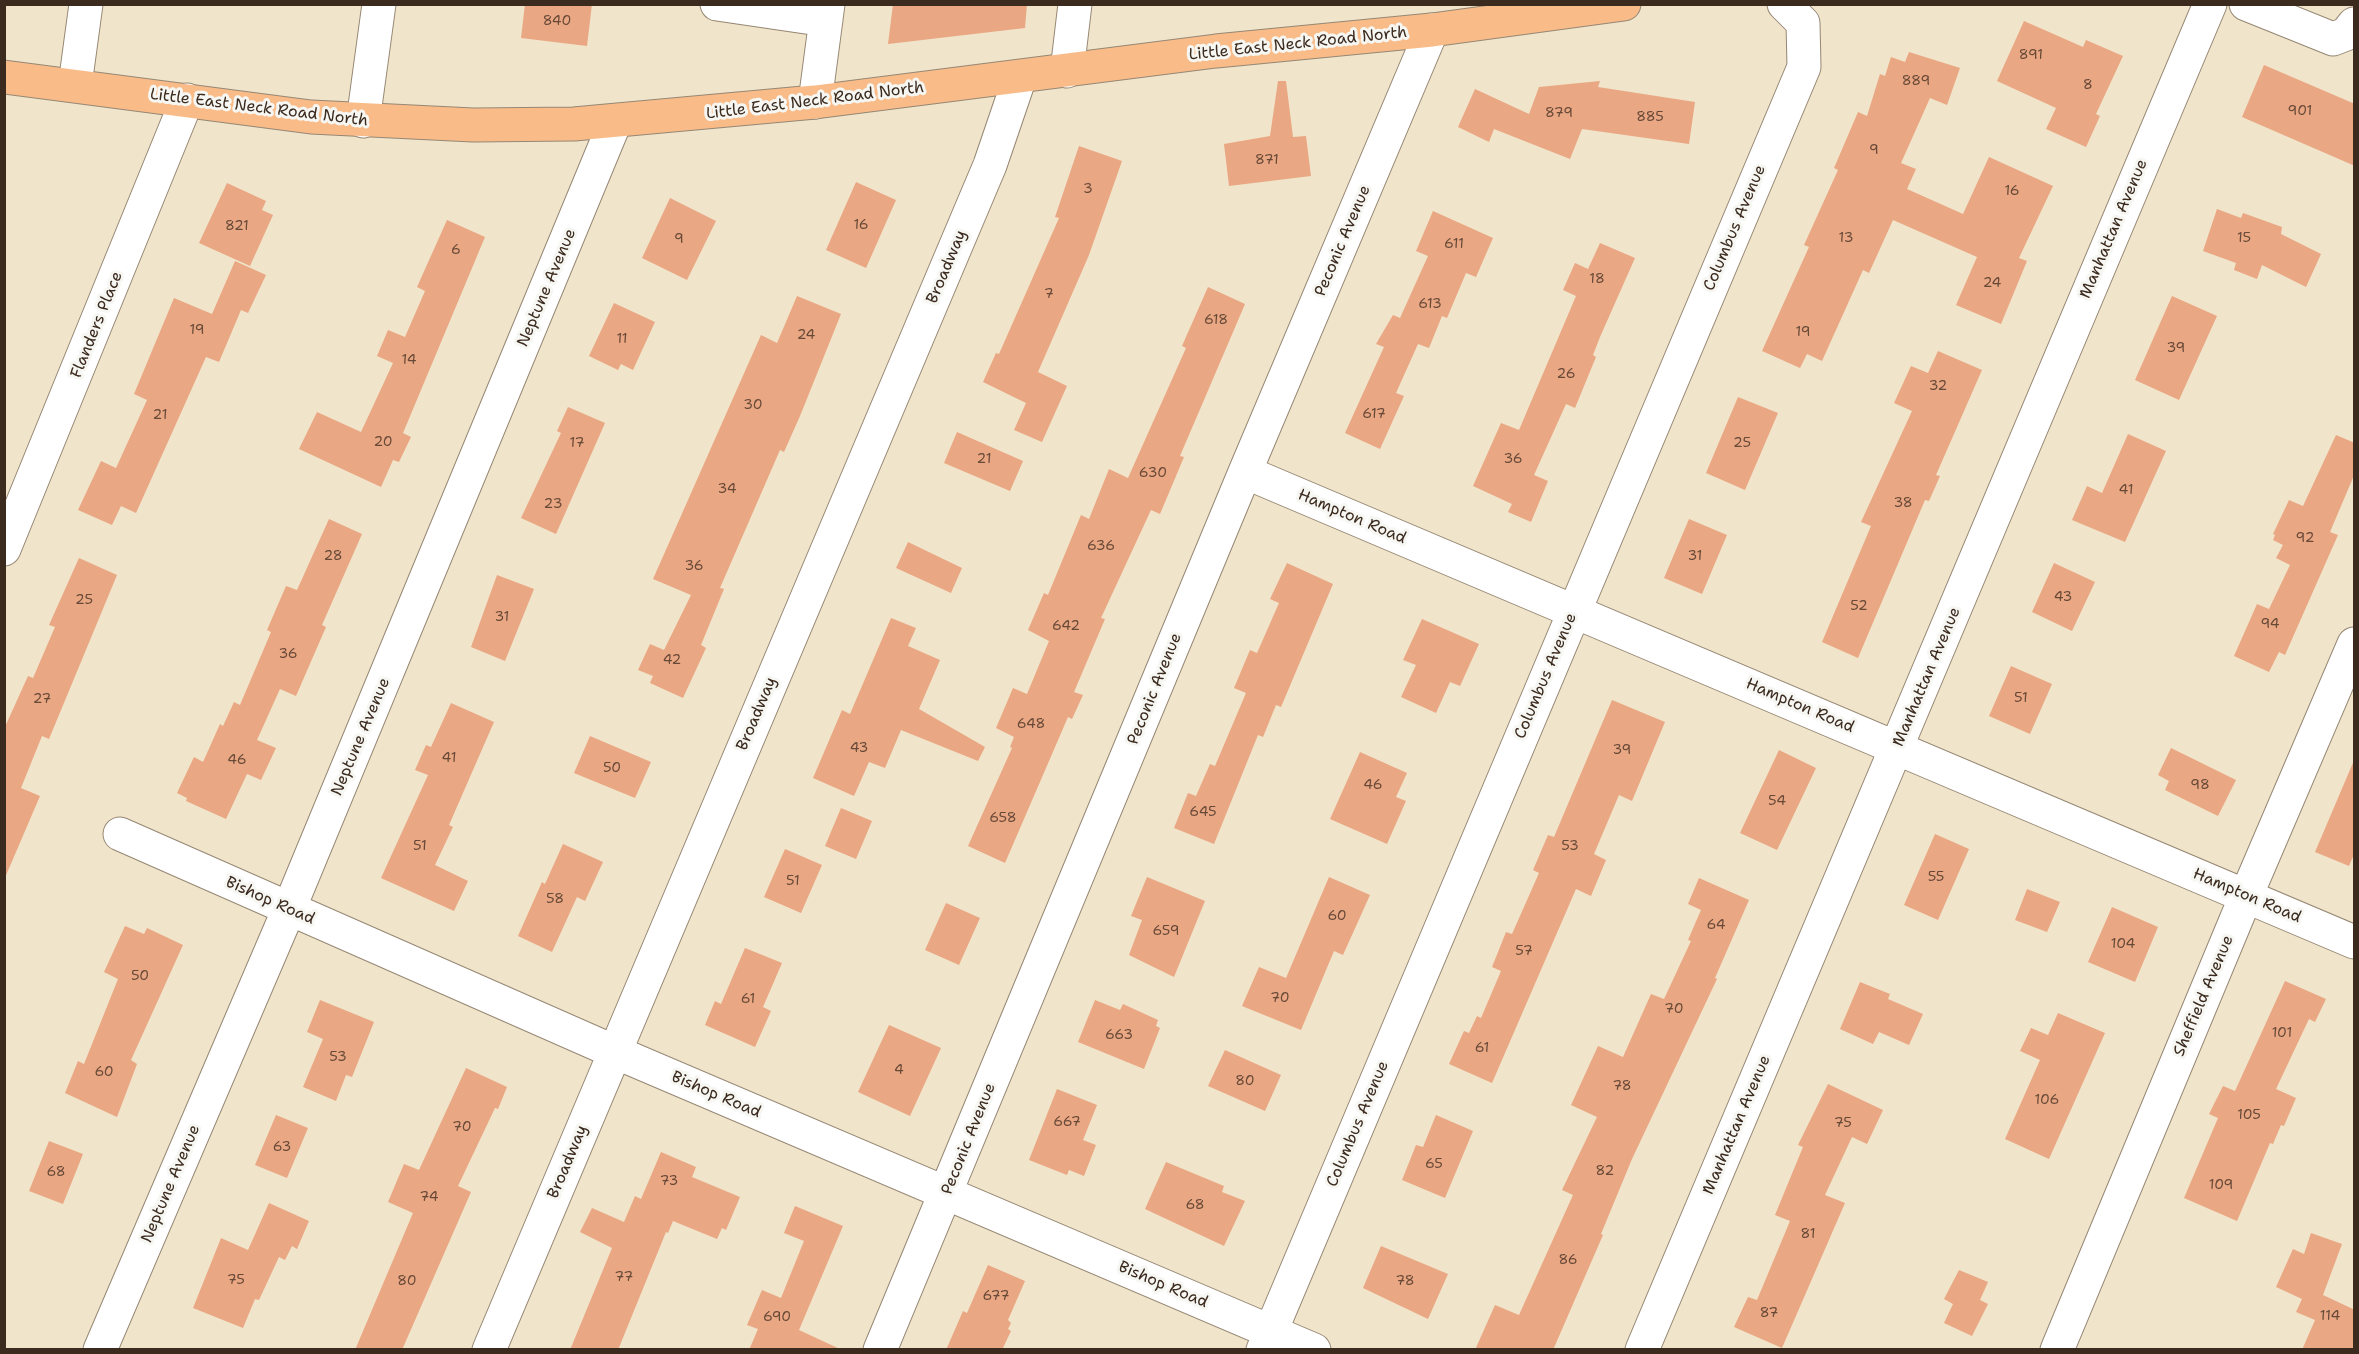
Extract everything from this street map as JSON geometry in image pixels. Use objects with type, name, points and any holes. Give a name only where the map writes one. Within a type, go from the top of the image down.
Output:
[{"type":"main road","name":"Little East Neck Road North","points":[[4,77],[259,111],[363,121],[473,126],[615,122],[815,102],[1216,51],[1432,30],[1529,10],[1624,4]]},
{"type":"street","points":[[75,85],[86,4]]},
{"type":"street","points":[[363,121],[379,4]]},
{"type":"street","points":[[717,4],[827,12],[815,102]]},
{"type":"street","points":[[1067,71],[1075,4]]},
{"type":"street","name":"Columbus Avenue","points":[[1266,1341],[1804,67],[1803,23],[1784,4]]},
{"type":"street","name":"Manhattan Avenue","points":[[1642,1350],[1898,748],[2210,4]]},
{"type":"street","points":[[2246,4],[2332,39],[2346,34],[2355,24]]},
{"type":"street","name":"Peconic Avenue","points":[[880,1350],[1245,472],[1432,30]]},
{"type":"street","name":"Broadway","points":[[489,1350],[990,165],[1020,77]]},
{"type":"street","name":"Flanders Place","points":[[4,549],[187,100]]},
{"type":"street","name":"Neptune Avenue","points":[[100,1350],[289,909],[615,122]]},
{"type":"street","name":"Hampton Road","points":[[1245,472],[1574,609],[2355,942]]},
{"type":"street","name":"Sheffield Avenue","points":[[2057,1350],[2246,896],[2355,644]]},
{"type":"street","name":"Bishop Road","points":[[120,834],[615,1052],[947,1193],[1266,1341],[1314,1350]]},
{"type":"building","points":[[525,4],[592,4],[587,46],[521,38]]},
{"type":"building","points":[[893,4],[1027,4],[1025,28],[888,44]]},
{"type":"building","points":[[2024,21],[2083,47],[2086,40],[2123,56],[2096,114],[2100,116],[2086,147],[2046,129],[2056,108],[1997,81]]},
{"type":"building","points":[[1909,52],[1960,68],[1947,105],[1930,98],[1901,163],[1916,169],[1907,189],[1963,214],[1989,157],[2053,186],[2019,258],[2027,261],[2001,324],[1956,305],[1977,257],[1893,220],[1869,273],[1863,270],[1822,361],[1807,354],[1800,368],[1762,351],[1809,247],[1804,245],[1838,170],[1834,168],[1858,112],[1867,116],[1880,74],[1885,76],[1891,57],[1905,62]]},
{"type":"building","points":[[2264,65],[2355,104],[2355,166],[2242,117]]},
{"type":"building","points":[[1278,81],[1286,81],[1293,137],[1306,136],[1311,176],[1229,186],[1224,144],[1270,136]]},
{"type":"building","points":[[1600,81],[1598,87],[1695,102],[1689,144],[1582,129],[1570,159],[1494,129],[1489,142],[1458,127],[1475,89],[1529,114],[1539,87]]},
{"type":"building","points":[[1079,146],[1122,161],[1089,255],[1038,372],[1067,386],[1042,442],[1014,430],[1026,403],[983,382],[996,353],[999,354],[1059,218],[1055,217]]},
{"type":"building","points":[[856,182],[896,200],[866,268],[826,250]]},
{"type":"building","points":[[227,183],[266,201],[262,210],[273,215],[250,266],[199,243]]},
{"type":"building","points":[[670,198],[716,221],[687,280],[642,258]]},
{"type":"building","points":[[2217,209],[2241,218],[2243,213],[2282,227],[2281,234],[2321,254],[2306,287],[2262,265],[2257,279],[2234,270],[2236,263],[2203,251]]},
{"type":"building","points":[[1433,211],[1493,238],[1476,277],[1466,273],[1447,318],[1442,316],[1429,348],[1418,344],[1396,393],[1404,396],[1380,449],[1345,433],[1384,347],[1376,344],[1393,315],[1400,318],[1428,256],[1416,251]]},
{"type":"building","points":[[447,220],[485,237],[403,433],[411,437],[399,462],[393,460],[381,487],[299,449],[317,412],[361,432],[393,363],[377,356],[388,330],[405,337],[425,291],[417,287]]},
{"type":"building","points":[[1600,243],[1635,258],[1600,337],[1593,355],[1596,357],[1575,408],[1566,404],[1534,475],[1548,481],[1531,522],[1508,512],[1512,504],[1473,486],[1501,423],[1519,430],[1576,296],[1563,290],[1575,263],[1588,269]]},
{"type":"building","points":[[235,261],[266,275],[248,313],[241,310],[219,362],[206,357],[136,513],[121,506],[112,525],[78,510],[101,461],[116,468],[147,400],[134,394],[174,298],[212,314]]},
{"type":"building","points":[[1208,287],[1245,304],[1180,456],[1184,457],[1160,514],[1151,510],[1101,618],[1105,619],[1074,692],[1083,695],[1072,719],[1068,717],[1005,863],[968,846],[1012,748],[1010,747],[1014,737],[996,728],[1013,688],[1027,694],[1049,641],[1028,630],[1044,593],[1048,595],[1081,515],[1089,519],[1109,469],[1128,478],[1186,348],[1182,346]]},
{"type":"building","points":[[797,296],[841,314],[800,416],[784,452],[780,450],[720,588],[724,589],[701,645],[706,648],[683,698],[650,683],[653,676],[638,670],[650,644],[664,650],[691,595],[653,579],[761,335],[777,343]]},
{"type":"building","points":[[2172,296],[2217,316],[2179,400],[2135,380]]},
{"type":"building","points":[[614,303],[655,322],[633,370],[621,364],[618,370],[589,356]]},
{"type":"building","points":[[1938,351],[1982,370],[1936,475],[1940,476],[1929,501],[1925,500],[1858,658],[1822,642],[1871,526],[1861,522],[1912,411],[1894,403],[1911,366],[1928,373]]},
{"type":"building","points":[[1738,397],[1778,413],[1745,490],[1706,473]]},
{"type":"building","points":[[568,407],[605,423],[556,534],[521,518],[561,433],[557,431]]},
{"type":"building","points":[[957,432],[1023,461],[1010,491],[944,463]]},
{"type":"building","points":[[2128,434],[2166,451],[2125,542],[2072,520],[2087,486],[2102,493]]},
{"type":"building","points":[[2336,435],[2355,443],[2355,473],[2330,532],[2338,535],[2285,655],[2279,652],[2269,672],[2234,656],[2257,604],[2269,609],[2290,565],[2276,558],[2283,545],[2273,540],[2275,535],[2273,534],[2289,500],[2303,506]]},
{"type":"building","points":[[329,519],[362,534],[322,625],[326,627],[296,696],[280,689],[257,740],[276,748],[261,780],[247,774],[226,819],[186,801],[187,798],[177,793],[194,757],[203,762],[220,724],[223,726],[234,702],[240,705],[271,632],[267,630],[286,586],[297,590]]},
{"type":"building","points":[[1689,519],[1727,535],[1702,594],[1664,578]]},
{"type":"building","points":[[908,542],[962,568],[951,593],[896,568]]},
{"type":"building","points":[[79,558],[117,575],[49,739],[42,736],[21,788],[40,796],[4,880],[4,729],[28,676],[33,678],[55,627],[49,625]]},
{"type":"building","points":[[1287,563],[1333,584],[1281,707],[1276,705],[1263,737],[1258,735],[1214,844],[1174,828],[1188,793],[1196,796],[1210,764],[1215,766],[1246,693],[1234,688],[1250,650],[1257,653],[1279,603],[1270,599]]},
{"type":"building","points":[[2054,563],[2095,582],[2072,631],[2032,612]]},
{"type":"building","points":[[497,575],[534,589],[505,661],[471,647]]},
{"type":"building","points":[[891,618],[916,628],[908,646],[940,660],[919,709],[985,747],[978,761],[901,730],[885,768],[869,762],[854,796],[813,778],[842,710],[850,714]]},
{"type":"building","points":[[1422,619],[1479,644],[1460,686],[1450,682],[1436,713],[1401,697],[1416,665],[1403,660]]},
{"type":"building","points":[[2011,666],[2052,684],[2030,734],[1989,716]]},
{"type":"building","points":[[1612,700],[1665,722],[1632,801],[1619,795],[1594,854],[1606,860],[1591,896],[1576,889],[1492,1083],[1449,1064],[1464,1031],[1469,1033],[1477,1016],[1481,1018],[1501,971],[1492,967],[1506,932],[1512,934],[1539,873],[1533,870],[1548,835],[1554,837]]},
{"type":"building","points":[[451,703],[494,722],[449,825],[453,827],[435,865],[468,881],[454,911],[381,878],[428,775],[415,770],[426,745],[431,747]]},
{"type":"building","points":[[590,736],[651,762],[635,798],[574,773]]},
{"type":"building","points":[[2171,748],[2236,780],[2218,816],[2165,790],[2169,781],[2158,775]]},
{"type":"building","points":[[1779,750],[1816,768],[1777,850],[1740,833]]},
{"type":"building","points":[[1360,752],[1407,773],[1396,797],[1406,801],[1387,844],[1330,819]]},
{"type":"building","points":[[2355,758],[2355,852],[2349,866],[2315,852]]},
{"type":"building","points":[[841,808],[872,821],[856,859],[825,846]]},
{"type":"building","points":[[1935,834],[1969,849],[1938,920],[1904,905]]},
{"type":"building","points":[[563,844],[603,862],[585,901],[577,897],[552,952],[518,936],[542,882],[545,884]]},
{"type":"building","points":[[785,849],[822,865],[801,913],[764,897]]},
{"type":"building","points":[[1147,877],[1205,901],[1174,977],[1129,955],[1142,920],[1131,916]]},
{"type":"building","points":[[1329,877],[1370,895],[1343,955],[1334,951],[1301,1030],[1242,1006],[1259,967],[1286,978]]},
{"type":"building","points":[[1699,878],[1749,900],[1715,978],[1717,979],[1632,1159],[1601,1234],[1603,1235],[1553,1350],[1475,1350],[1495,1305],[1519,1315],[1573,1195],[1562,1190],[1597,1117],[1571,1105],[1598,1046],[1623,1057],[1651,994],[1664,999],[1691,941],[1688,940],[1701,910],[1688,904]]},
{"type":"building","points":[[2027,889],[2060,902],[2047,932],[2015,920]]},
{"type":"building","points":[[946,903],[980,918],[959,965],[925,950]]},
{"type":"building","points":[[2112,907],[2158,927],[2135,982],[2088,962]]},
{"type":"building","points":[[125,926],[144,934],[147,928],[183,945],[131,1060],[137,1064],[117,1117],[65,1093],[78,1061],[84,1064],[118,979],[104,972]]},
{"type":"building","points":[[745,948],[782,963],[763,1007],[771,1011],[755,1047],[705,1025],[715,1001],[721,1004]]},
{"type":"building","points":[[2285,981],[2326,999],[2315,1022],[2309,1019],[2276,1089],[2296,1098],[2284,1126],[2281,1125],[2273,1144],[2270,1143],[2237,1221],[2184,1198],[2218,1118],[2209,1114],[2223,1086],[2235,1091]]},
{"type":"building","points":[[1860,982],[1890,994],[1888,999],[1923,1014],[1909,1045],[1879,1032],[1873,1044],[1840,1029]]},
{"type":"building","points":[[320,1000],[374,1022],[352,1077],[346,1075],[336,1101],[303,1087],[323,1039],[307,1032]]},
{"type":"building","points":[[1095,1000],[1120,1010],[1123,1004],[1158,1020],[1156,1026],[1160,1028],[1144,1069],[1078,1042]]},
{"type":"building","points":[[2058,1013],[2105,1033],[2049,1159],[2005,1139],[2040,1060],[2020,1051],[2031,1028],[2048,1035]]},
{"type":"building","points":[[889,1025],[941,1048],[910,1116],[858,1092]]},
{"type":"building","points":[[1225,1050],[1281,1075],[1265,1111],[1208,1086]]},
{"type":"building","points":[[466,1068],[507,1087],[458,1186],[471,1192],[402,1350],[355,1350],[413,1213],[388,1202],[404,1164],[419,1170]]},
{"type":"building","points":[[1828,1084],[1883,1110],[1867,1144],[1852,1137],[1825,1195],[1845,1203],[1782,1348],[1734,1327],[1748,1297],[1757,1300],[1790,1221],[1775,1215],[1803,1147],[1798,1145]]},
{"type":"building","points":[[1057,1089],[1097,1105],[1083,1140],[1096,1145],[1084,1176],[1069,1170],[1067,1175],[1029,1160]]},
{"type":"building","points":[[276,1115],[308,1128],[287,1178],[255,1165]]},
{"type":"building","points":[[1436,1115],[1473,1131],[1445,1198],[1402,1180],[1416,1145],[1423,1147]]},
{"type":"building","points":[[49,1141],[83,1154],[63,1204],[29,1191]]},
{"type":"building","points":[[661,1152],[696,1167],[692,1177],[740,1197],[726,1230],[722,1228],[717,1239],[673,1221],[668,1233],[666,1232],[618,1350],[570,1350],[612,1248],[580,1232],[592,1208],[624,1222],[635,1196],[641,1199]]},
{"type":"building","points":[[1166,1162],[1224,1186],[1222,1192],[1245,1201],[1224,1246],[1145,1209]]},
{"type":"building","points":[[269,1203],[309,1221],[297,1249],[292,1246],[285,1260],[279,1257],[259,1300],[255,1299],[243,1328],[193,1308],[221,1238],[248,1250]]},
{"type":"building","points":[[795,1206],[843,1226],[799,1330],[842,1350],[749,1350],[758,1329],[747,1325],[762,1290],[781,1298],[804,1241],[784,1233]]},
{"type":"building","points":[[2311,1233],[2342,1244],[2323,1295],[2355,1310],[2355,1350],[2302,1350],[2315,1320],[2296,1312],[2302,1299],[2276,1287],[2293,1249],[2304,1254]]},
{"type":"building","points":[[1381,1246],[1448,1274],[1428,1319],[1363,1288]]},
{"type":"building","points":[[988,1265],[1025,1281],[1008,1320],[1011,1323],[1008,1329],[1011,1331],[1002,1350],[946,1350],[963,1311],[967,1313]]},
{"type":"building","points":[[1959,1270],[1988,1282],[1980,1300],[1988,1304],[1972,1336],[1944,1323],[1953,1304],[1944,1299]]}]
